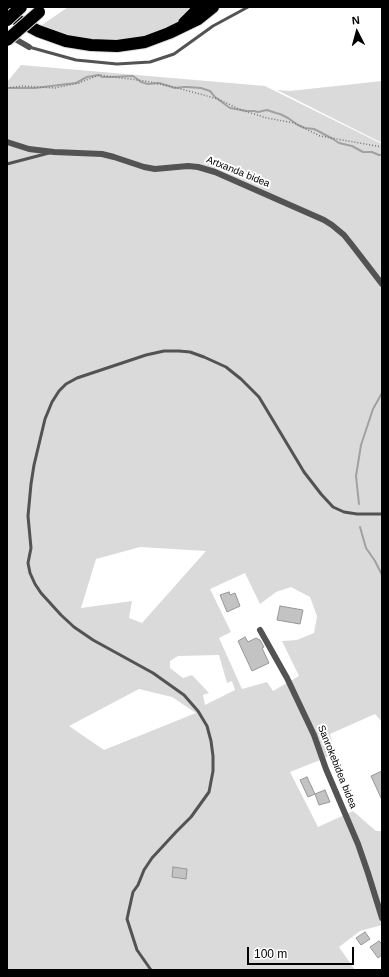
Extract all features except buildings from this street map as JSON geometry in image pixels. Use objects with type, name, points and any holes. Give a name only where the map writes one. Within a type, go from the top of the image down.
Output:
[{"type":"highway","points":[[7,20],[21,7]]},
{"type":"highway","points":[[178,29],[198,7]]},
{"type":"highway","points":[[7,13],[38,31],[66,41],[91,45],[117,46],[145,42],[159,37],[198,19],[213,7]]},
{"type":"highway","points":[[7,40],[42,10]]},
{"type":"street","points":[[7,34],[29,48]]},
{"type":"street","name":"Artxanda bidea","points":[[7,142],[29,149],[54,152],[102,154],[155,170],[188,166],[215,172],[324,220],[332,225],[352,245],[382,284]]},
{"type":"street","name":"Sanrokebidea bidea","points":[[260,630],[284,673],[314,735],[326,768],[358,844],[382,918]]},
{"type":"lane","points":[[29,48],[76,60],[117,64],[150,62],[174,54],[213,26],[248,7]]},
{"type":"lane","name":"Artxanda bidea","points":[[7,164],[54,152]]},
{"type":"lane","points":[[151,970],[137,950],[127,919],[133,892],[152,858],[191,817],[209,792],[213,771],[211,741],[207,726],[198,711],[184,695],[152,673],[93,640],[74,627],[41,593],[35,584],[28,564],[31,548],[28,516],[34,465],[45,419],[52,402],[59,391],[66,384],[76,378],[146,355],[164,351],[190,352],[226,367],[241,379],[259,397],[304,472],[333,507],[344,512],[357,514],[382,514]]},
{"type":"path","points":[[7,88],[22,86],[56,88],[79,83],[98,75],[145,81],[218,99],[241,110],[267,118],[294,123],[320,136],[382,147]]},
{"type":"shaded area","points":[[68,7],[192,7],[179,21],[170,27],[145,36],[118,41],[102,41],[69,36],[56,32],[42,25]]},
{"type":"shaded area","points":[[21,65],[265,86],[382,144],[382,722],[375,714],[330,734],[335,754],[290,772],[318,827],[353,811],[376,831],[382,831],[382,925],[360,931],[339,947],[355,970],[7,970],[7,82]],"holes":[[[140,547],[206,551],[142,623],[129,618],[132,601],[81,608],[96,559]],[[245,573],[260,604],[276,592],[291,587],[310,597],[317,616],[314,633],[297,640],[282,641],[299,676],[273,691],[267,682],[242,689],[219,638],[231,632],[210,589]],[[219,655],[227,683],[232,681],[235,690],[205,705],[203,695],[209,693],[192,675],[183,678],[170,668],[170,661],[178,656]],[[139,689],[172,697],[196,713],[104,750],[69,726]]]},
{"type":"shaded area","points":[[382,81],[382,143],[277,90],[290,91]]},
{"type":"waterway","points":[[7,88],[35,88],[76,83],[87,77],[99,75],[102,77],[133,76],[141,82],[148,84],[159,83],[175,88],[201,88],[210,91],[215,97],[230,108],[258,112],[267,110],[280,114],[298,125],[305,128],[314,129],[339,143],[352,146],[363,152],[372,152],[382,155]]},
{"type":"waterway","points":[[359,504],[356,476],[361,445],[373,409],[382,393]]},
{"type":"waterway","points":[[360,527],[366,548],[382,575]]}]
